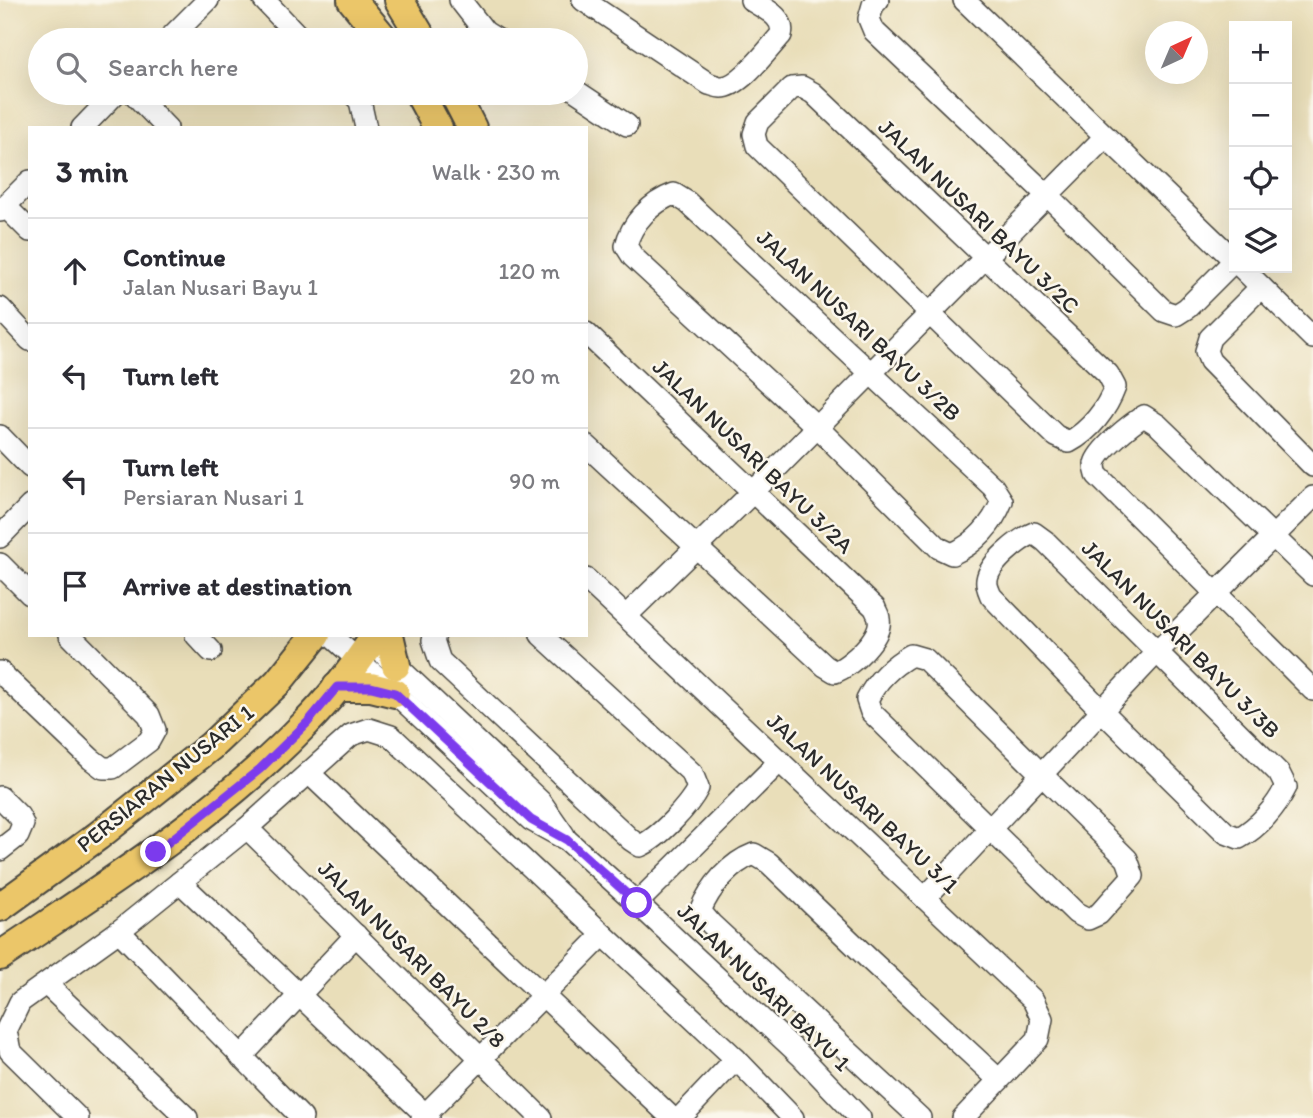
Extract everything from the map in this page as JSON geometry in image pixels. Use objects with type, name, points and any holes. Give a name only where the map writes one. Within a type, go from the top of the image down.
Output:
[{"type":"main road","points":[[352,0],[375,28]]},
{"type":"main road","points":[[399,0],[416,28]]},
{"type":"main road","points":[[426,105],[437,126]]},
{"type":"main road","points":[[460,105],[471,126]]},
{"type":"main road","name":"PERSIARAN NUSARI 1","points":[[0,907],[98,836],[211,746],[278,682],[314,637]]},
{"type":"main road","points":[[337,687],[371,687],[396,679],[372,641]]},
{"type":"main road","name":"PERSIARAN NUSARI 1","points":[[0,956],[156,852],[260,769],[308,722],[372,641]]},
{"type":"street","points":[[180,28],[208,0]]},
{"type":"street","points":[[264,0],[291,28]]},
{"type":"street","points":[[460,0],[482,28]]},
{"type":"street","points":[[583,0],[709,84],[722,87],[745,75],[781,35],[782,25],[775,16],[751,0]]},
{"type":"street","points":[[878,0],[873,5],[869,19],[874,31],[1047,195],[1164,311],[1176,315],[1187,308],[1229,265]]},
{"type":"street","points":[[964,0],[1229,255]]},
{"type":"street","name":"JALAN NUSARI BAYU 3/2C","points":[[802,87],[813,93],[985,258],[1108,374],[1115,387],[1108,405],[1079,437],[1069,442],[1056,436],[757,146],[754,134],[758,122],[792,88],[802,87]]},
{"type":"street","points":[[588,99],[627,125]]},
{"type":"street","points":[[84,126],[104,105]]},
{"type":"street","points":[[145,105],[165,126]]},
{"type":"street","points":[[361,105],[366,126]]},
{"type":"street","points":[[626,616],[753,492],[1105,137]]},
{"type":"street","points":[[28,183],[3,209],[28,229]]},
{"type":"street","name":"JALAN NUSARI BAYU 3/2B","points":[[674,194],[687,202],[871,371],[993,486],[1002,501],[996,517],[967,548],[952,554],[939,548],[817,427],[633,257],[626,246],[629,232],[659,200],[674,194]]},
{"type":"street","points":[[1247,273],[1313,338]]},
{"type":"street","points":[[1261,287],[1210,338],[1206,351],[1210,362],[1313,466]]},
{"type":"street","points":[[0,308],[28,338]]},
{"type":"street","name":"JALAN NUSARI BAYU 3/2A","points":[[588,335],[875,608],[880,620],[876,635],[849,667],[835,672],[825,666],[697,546]]},
{"type":"street","points":[[1313,575],[1158,425],[1144,416],[1130,424],[1100,455],[1095,464],[1097,475],[1313,690]]},
{"type":"street","points":[[0,436],[28,465]]},
{"type":"street","points":[[588,447],[697,546]]},
{"type":"street","points":[[925,898],[1156,653],[1313,497]]},
{"type":"street","points":[[0,537],[28,508]]},
{"type":"street","name":"JALAN NUSARI BAYU 3/3B","points":[[1034,533],[1156,653],[1279,773],[1286,787],[1279,801],[1249,832],[1239,838],[1226,833],[1102,711],[991,596],[986,584],[989,571],[1020,539],[1034,533]]},
{"type":"street","points":[[0,564],[28,592]]},
{"type":"street","name":"JALAN NUSARI BAYU 3/1","points":[[588,581],[1033,1000],[1042,1019],[1038,1039],[963,1118]]},
{"type":"street","points":[[0,672],[91,759],[103,768],[113,768],[149,741],[155,730],[149,715],[72,637]]},
{"type":"street","points":[[198,637],[211,651]]},
{"type":"street","name":"JALAN NUSARI BAYU 1","points":[[344,637],[372,641],[396,679],[531,820],[567,840],[637,903],[801,1056],[860,1118]]},
{"type":"street","points":[[434,637],[440,661],[526,745],[631,840],[640,846],[650,842],[693,798],[698,788],[692,774],[543,637]]},
{"type":"street","points":[[911,655],[925,659],[1040,774],[1127,859],[1133,876],[1099,914],[1088,919],[1076,913],[872,712],[867,700],[873,689],[897,663],[911,655]]},
{"type":"street","points":[[78,1118],[10,1051],[6,1031],[20,1002],[119,931],[247,828],[351,735],[369,729],[391,736],[736,1059],[793,1118]]},
{"type":"street","points":[[637,903],[780,761]]},
{"type":"street","points":[[309,773],[672,1118]]},
{"type":"street","points":[[0,797],[19,816],[23,824],[18,836],[0,850]]},
{"type":"street","name":"JALAN NUSARI BAYU 2/8","points":[[247,828],[541,1118]]},
{"type":"street","points":[[920,1118],[700,911],[707,895],[738,860],[754,854],[769,863],[999,1080]]},
{"type":"street","points":[[180,882],[426,1117],[603,935]]},
{"type":"street","points":[[119,931],[302,1118]]},
{"type":"street","points":[[241,1057],[356,935]]},
{"type":"street","points":[[46,984],[185,1118]]},
{"type":"street","points":[[680,1118],[736,1059]]},
{"type":"route","points":[[156,852],[260,769],[308,722],[337,687],[371,687],[395,693],[531,820],[567,840],[637,903]]}]
